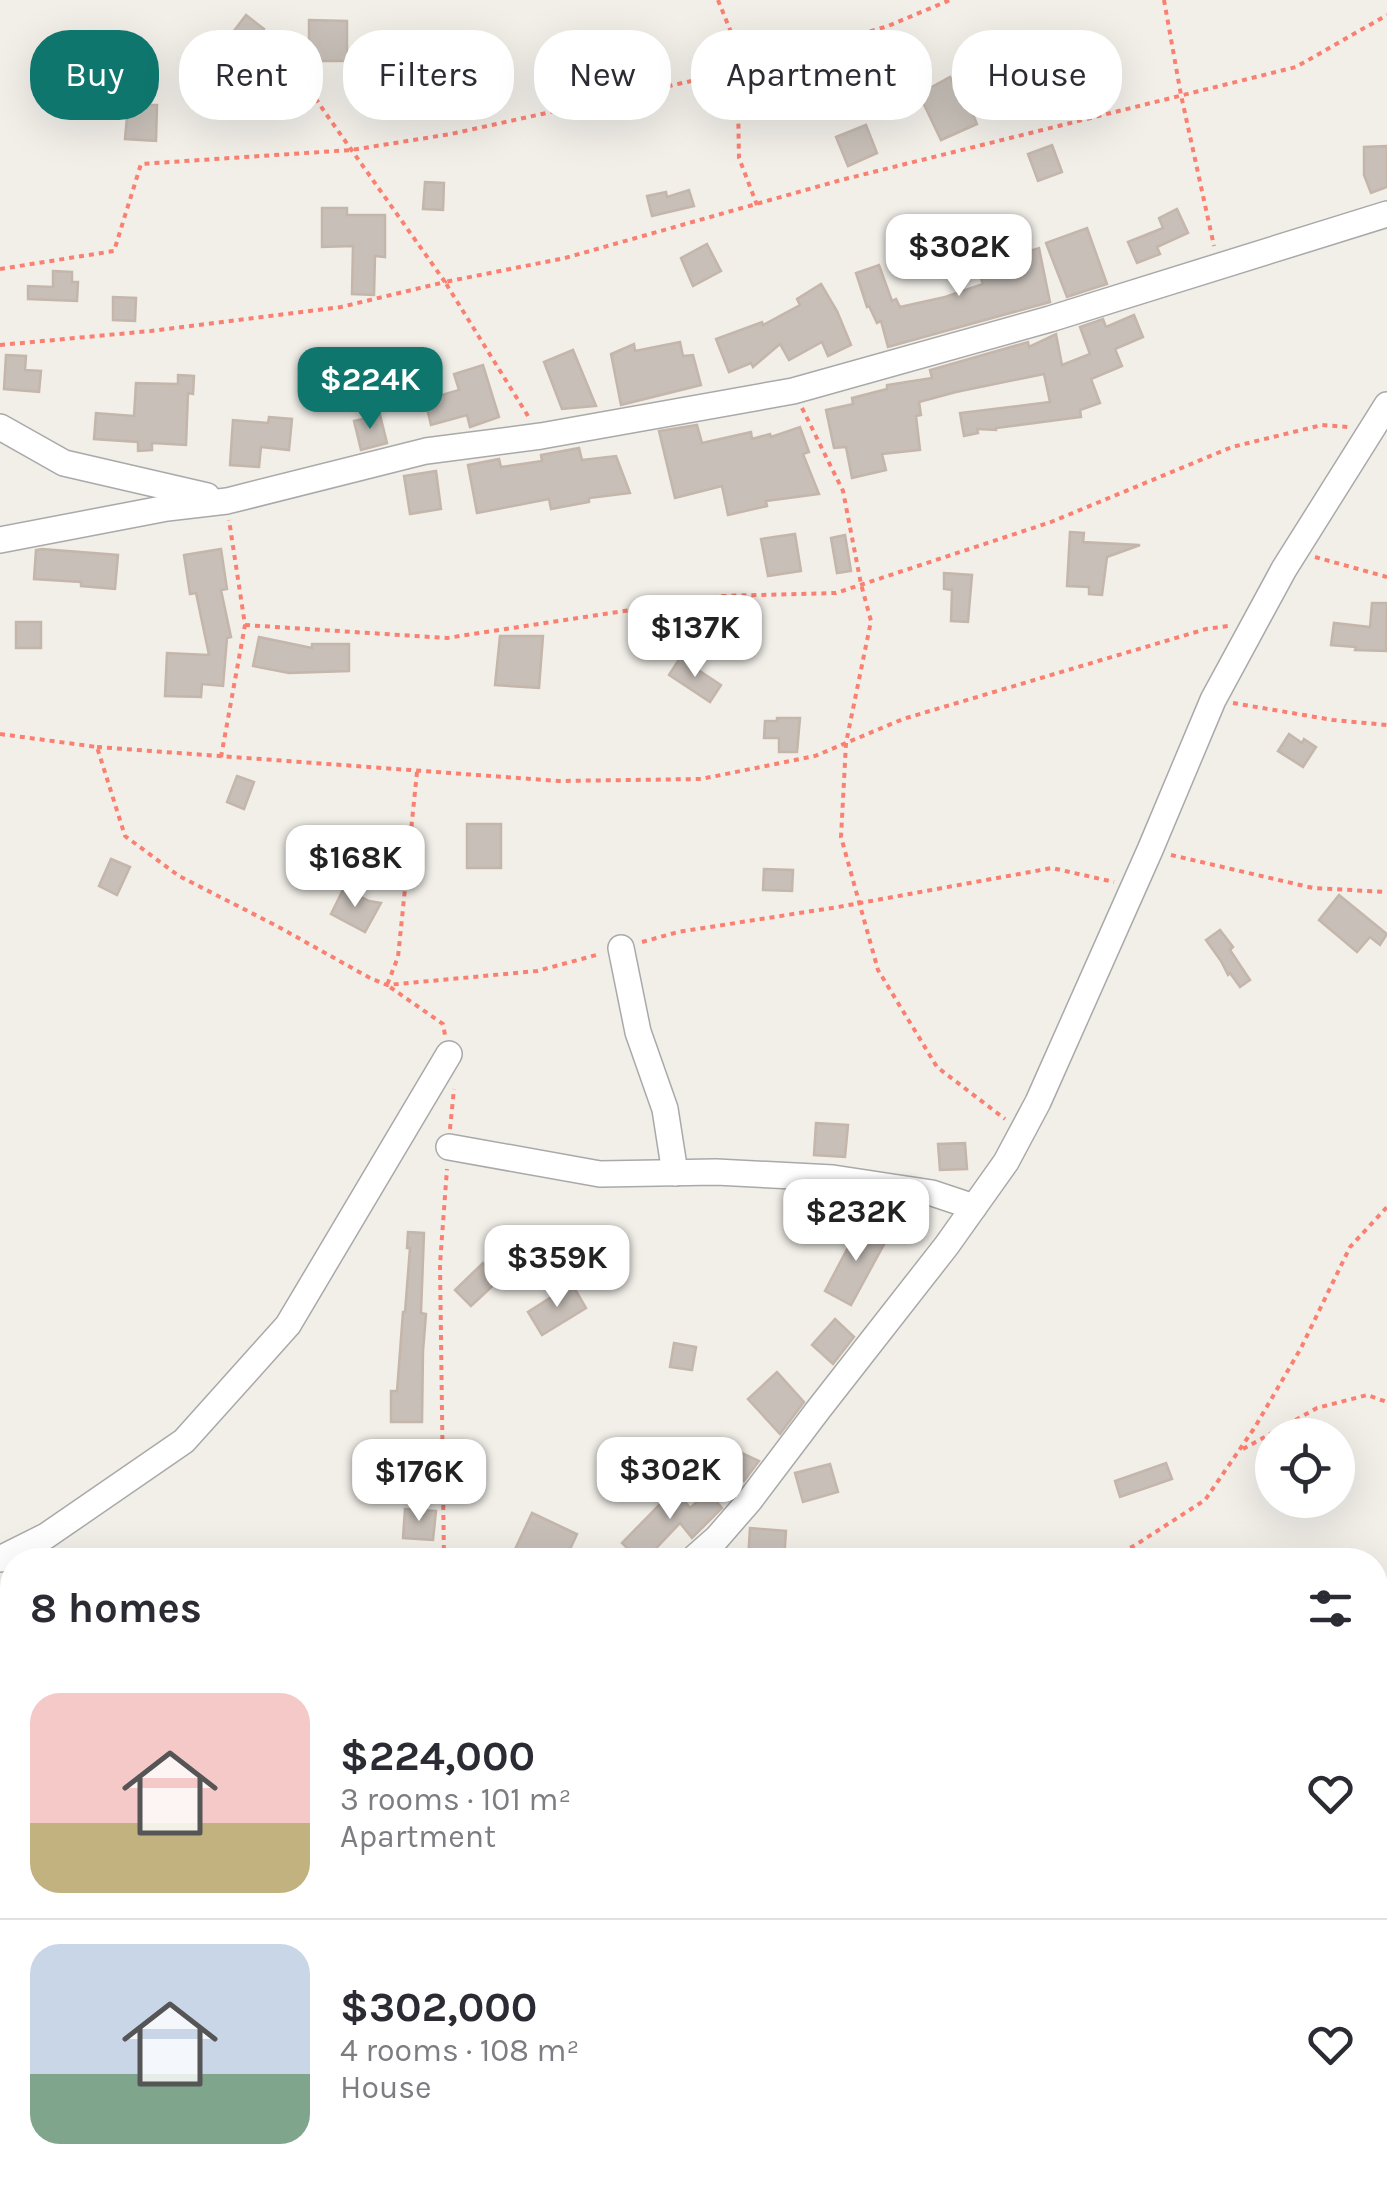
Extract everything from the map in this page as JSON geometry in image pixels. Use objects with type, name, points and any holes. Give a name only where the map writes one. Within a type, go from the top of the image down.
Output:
[{"type":"street","points":[[0,540],[168,508],[227,501],[426,451],[541,436],[794,390],[1050,319],[1387,214]]},
{"type":"street","points":[[706,1548],[750,1500],[974,1207],[1023,1133],[1213,700],[1295,551],[1387,406]]},
{"type":"street","points":[[0,427],[64,463],[227,501]]},
{"type":"street","points":[[620,948],[638,1032],[664,1109],[675,1173]]},
{"type":"street","points":[[22,1548],[46,1536],[184,1441],[288,1325],[448,1054]]},
{"type":"street","points":[[449,1147],[600,1174],[716,1172],[832,1178],[932,1193],[974,1207]]},
{"type":"path","points":[[718,0],[730,30]]},
{"type":"path","points":[[875,30],[950,0]]},
{"type":"path","points":[[1164,0],[1218,266]]},
{"type":"path","points":[[0,344],[341,308],[566,258],[842,180],[1296,67],[1387,14]]},
{"type":"path","points":[[0,268],[114,251],[141,164],[352,150],[451,134],[691,81]]},
{"type":"path","points":[[323,106],[445,282],[541,436]]},
{"type":"path","points":[[738,120],[739,158],[756,204]]},
{"type":"path","points":[[794,390],[842,491],[871,621],[846,743],[841,837],[878,970],[938,1067],[1023,1133]]},
{"type":"path","points":[[245,624],[448,638],[722,596],[836,593],[1050,522],[1232,446],[1322,424],[1373,429]]},
{"type":"path","points":[[222,758],[245,624],[227,501]]},
{"type":"path","points":[[1295,551],[1387,578]]},
{"type":"path","points":[[0,734],[222,758],[559,781],[701,779],[815,756],[903,720],[1206,629],[1254,622]]},
{"type":"path","points":[[1213,700],[1387,726]]},
{"type":"path","points":[[97,747],[125,836],[178,876],[387,985],[537,971],[678,932],[1052,868],[1113,883],[1150,850],[1312,888],[1387,892]]},
{"type":"path","points":[[1129,1548],[1205,1500],[1255,1427],[1301,1348],[1350,1247],[1387,1207]]},
{"type":"path","points":[[1238,1452],[1317,1408],[1367,1395],[1387,1402]]},
{"type":"building","points":[[246,15],[264,29],[263,30],[235,30]]},
{"type":"building","points":[[309,20],[347,21],[347,30],[343,30],[343,61],[323,61],[323,30],[309,30]]},
{"type":"building","points":[[950,77],[952,120],[975,120],[977,124],[941,140],[931,120],[932,87]]},
{"type":"building","points":[[127,120],[157,120],[156,141],[125,139]]},
{"type":"building","points":[[866,125],[877,153],[848,166],[836,137]]},
{"type":"building","points":[[1052,145],[1062,172],[1038,181],[1028,154]]},
{"type":"building","points":[[1387,146],[1387,187],[1371,193],[1364,175],[1364,147]]},
{"type":"building","points":[[425,182],[444,183],[443,210],[423,209]]},
{"type":"building","points":[[689,190],[694,206],[652,216],[647,196],[666,192],[667,197]]},
{"type":"building","points":[[322,208],[347,208],[347,215],[385,215],[385,257],[375,256],[374,295],[352,294],[353,246],[322,247]]},
{"type":"building","points":[[1177,209],[1188,233],[1157,247],[1160,254],[1137,263],[1128,242],[1163,228],[1159,218]]},
{"type":"building","points":[[1087,228],[1107,284],[1067,297],[1046,243]]},
{"type":"building","points":[[707,244],[721,271],[693,286],[681,258]]},
{"type":"building","points":[[1039,248],[1050,302],[888,347],[881,321],[877,323],[867,307],[856,273],[879,265],[892,301],[896,299],[900,307],[983,284],[977,268]]},
{"type":"building","points":[[53,271],[72,272],[72,282],[78,282],[77,301],[28,299],[28,286],[53,287]]},
{"type":"building","points":[[821,284],[851,345],[828,356],[822,342],[789,360],[780,344],[753,367],[751,363],[729,372],[716,339],[762,322],[763,325],[800,305],[797,299]]},
{"type":"building","points":[[113,297],[136,298],[135,321],[113,320]]},
{"type":"building","points":[[1134,315],[1143,337],[1115,349],[1122,366],[1091,379],[1100,403],[1080,410],[1081,417],[996,430],[977,429],[978,433],[964,436],[960,413],[1050,402],[1044,374],[919,402],[921,415],[916,416],[920,450],[882,454],[886,470],[852,478],[846,447],[834,448],[826,410],[853,404],[852,398],[887,389],[887,385],[932,378],[930,370],[1028,342],[1029,347],[1056,334],[1062,365],[1090,354],[1080,327],[1103,319],[1106,327]]},
{"type":"building","points":[[680,342],[683,356],[693,355],[701,385],[621,405],[611,354],[634,344],[635,351]]},
{"type":"building","points":[[573,350],[596,406],[562,409],[544,362]]},
{"type":"building","points":[[6,355],[26,356],[25,370],[41,371],[39,392],[4,389]]},
{"type":"building","points":[[483,365],[499,417],[470,427],[467,415],[431,425],[425,400],[459,390],[454,374]]},
{"type":"building","points":[[178,375],[194,376],[193,394],[188,393],[186,445],[152,443],[152,450],[138,451],[138,442],[94,439],[96,413],[134,416],[136,383],[178,384]]},
{"type":"building","points":[[380,415],[387,443],[361,450],[354,421]]},
{"type":"building","points":[[269,417],[292,419],[289,450],[261,447],[259,467],[230,465],[233,420],[268,423]]},
{"type":"building","points":[[697,425],[702,443],[751,432],[752,439],[770,434],[771,437],[800,427],[809,452],[803,454],[819,494],[766,501],[767,506],[728,515],[722,486],[675,498],[659,431]]},
{"type":"building","points":[[579,448],[582,460],[616,456],[630,493],[589,498],[589,502],[551,509],[549,499],[477,513],[468,465],[499,459],[501,467],[542,461],[541,455]]},
{"type":"building","points":[[436,471],[441,509],[410,514],[404,476]]},
{"type":"building","points":[[1070,532],[1084,533],[1083,542],[1140,545],[1107,557],[1102,595],[1089,594],[1089,587],[1067,586]]},
{"type":"building","points":[[795,534],[801,571],[768,576],[761,539]]},
{"type":"building","points":[[845,535],[851,571],[837,573],[831,538]]},
{"type":"building","points":[[221,549],[227,589],[221,590],[231,637],[227,638],[223,686],[202,684],[201,697],[165,696],[167,653],[209,655],[196,593],[190,594],[184,555]]},
{"type":"building","points":[[36,550],[118,555],[115,589],[34,579]]},
{"type":"building","points":[[944,573],[972,575],[968,622],[951,621],[952,590],[944,589]]},
{"type":"building","points":[[1372,603],[1387,603],[1386,651],[1331,645],[1334,623],[1370,627]]},
{"type":"building","points":[[16,622],[41,622],[41,648],[16,648]]},
{"type":"building","points":[[500,636],[543,636],[539,688],[495,685]]},
{"type":"building","points":[[259,637],[312,648],[312,644],[349,644],[349,671],[289,673],[253,666]]},
{"type":"building","points":[[680,658],[721,685],[710,702],[669,675]]},
{"type":"building","points":[[800,718],[797,752],[779,752],[779,738],[764,738],[765,721]]},
{"type":"building","points":[[1289,734],[1316,747],[1303,767],[1278,751]]},
{"type":"building","points":[[237,776],[254,782],[244,809],[227,802]]},
{"type":"building","points":[[467,824],[501,824],[501,868],[467,868]]},
{"type":"building","points":[[111,859],[130,867],[117,895],[99,886]]},
{"type":"building","points":[[764,869],[793,870],[792,891],[763,890]]},
{"type":"building","points":[[344,888],[381,903],[365,932],[331,914]]},
{"type":"building","points":[[1339,895],[1387,934],[1380,945],[1370,937],[1357,952],[1319,920]]},
{"type":"building","points":[[1220,930],[1250,980],[1240,987],[1206,940]]},
{"type":"building","points":[[816,1123],[848,1125],[845,1157],[814,1155]]},
{"type":"building","points":[[965,1143],[967,1169],[940,1170],[938,1144]]},
{"type":"building","points":[[861,1223],[888,1237],[851,1305],[825,1291]]},
{"type":"building","points":[[408,1232],[424,1233],[422,1422],[391,1422],[391,1391],[397,1391],[405,1312]]},
{"type":"building","points":[[483,1263],[499,1280],[471,1306],[455,1290]]},
{"type":"building","points":[[572,1284],[586,1308],[542,1335],[528,1312]]},
{"type":"building","points":[[835,1319],[854,1337],[833,1364],[812,1345]]},
{"type":"building","points":[[674,1343],[696,1347],[692,1370],[670,1367]]},
{"type":"building","points":[[777,1372],[804,1402],[780,1434],[748,1399]]},
{"type":"building","points":[[735,1450],[759,1461],[744,1481],[725,1472]]},
{"type":"building","points":[[1166,1463],[1172,1479],[1120,1497],[1115,1481]]},
{"type":"building","points":[[830,1464],[838,1492],[803,1502],[795,1473]]},
{"type":"building","points":[[675,1488],[690,1508],[708,1492],[722,1508],[692,1538],[680,1523],[656,1548],[627,1548],[622,1543]]},
{"type":"building","points":[[405,1509],[436,1511],[433,1540],[403,1538]]},
{"type":"building","points":[[532,1513],[577,1534],[571,1548],[516,1548]]},
{"type":"building","points":[[750,1528],[786,1531],[785,1548],[749,1548]]}]
